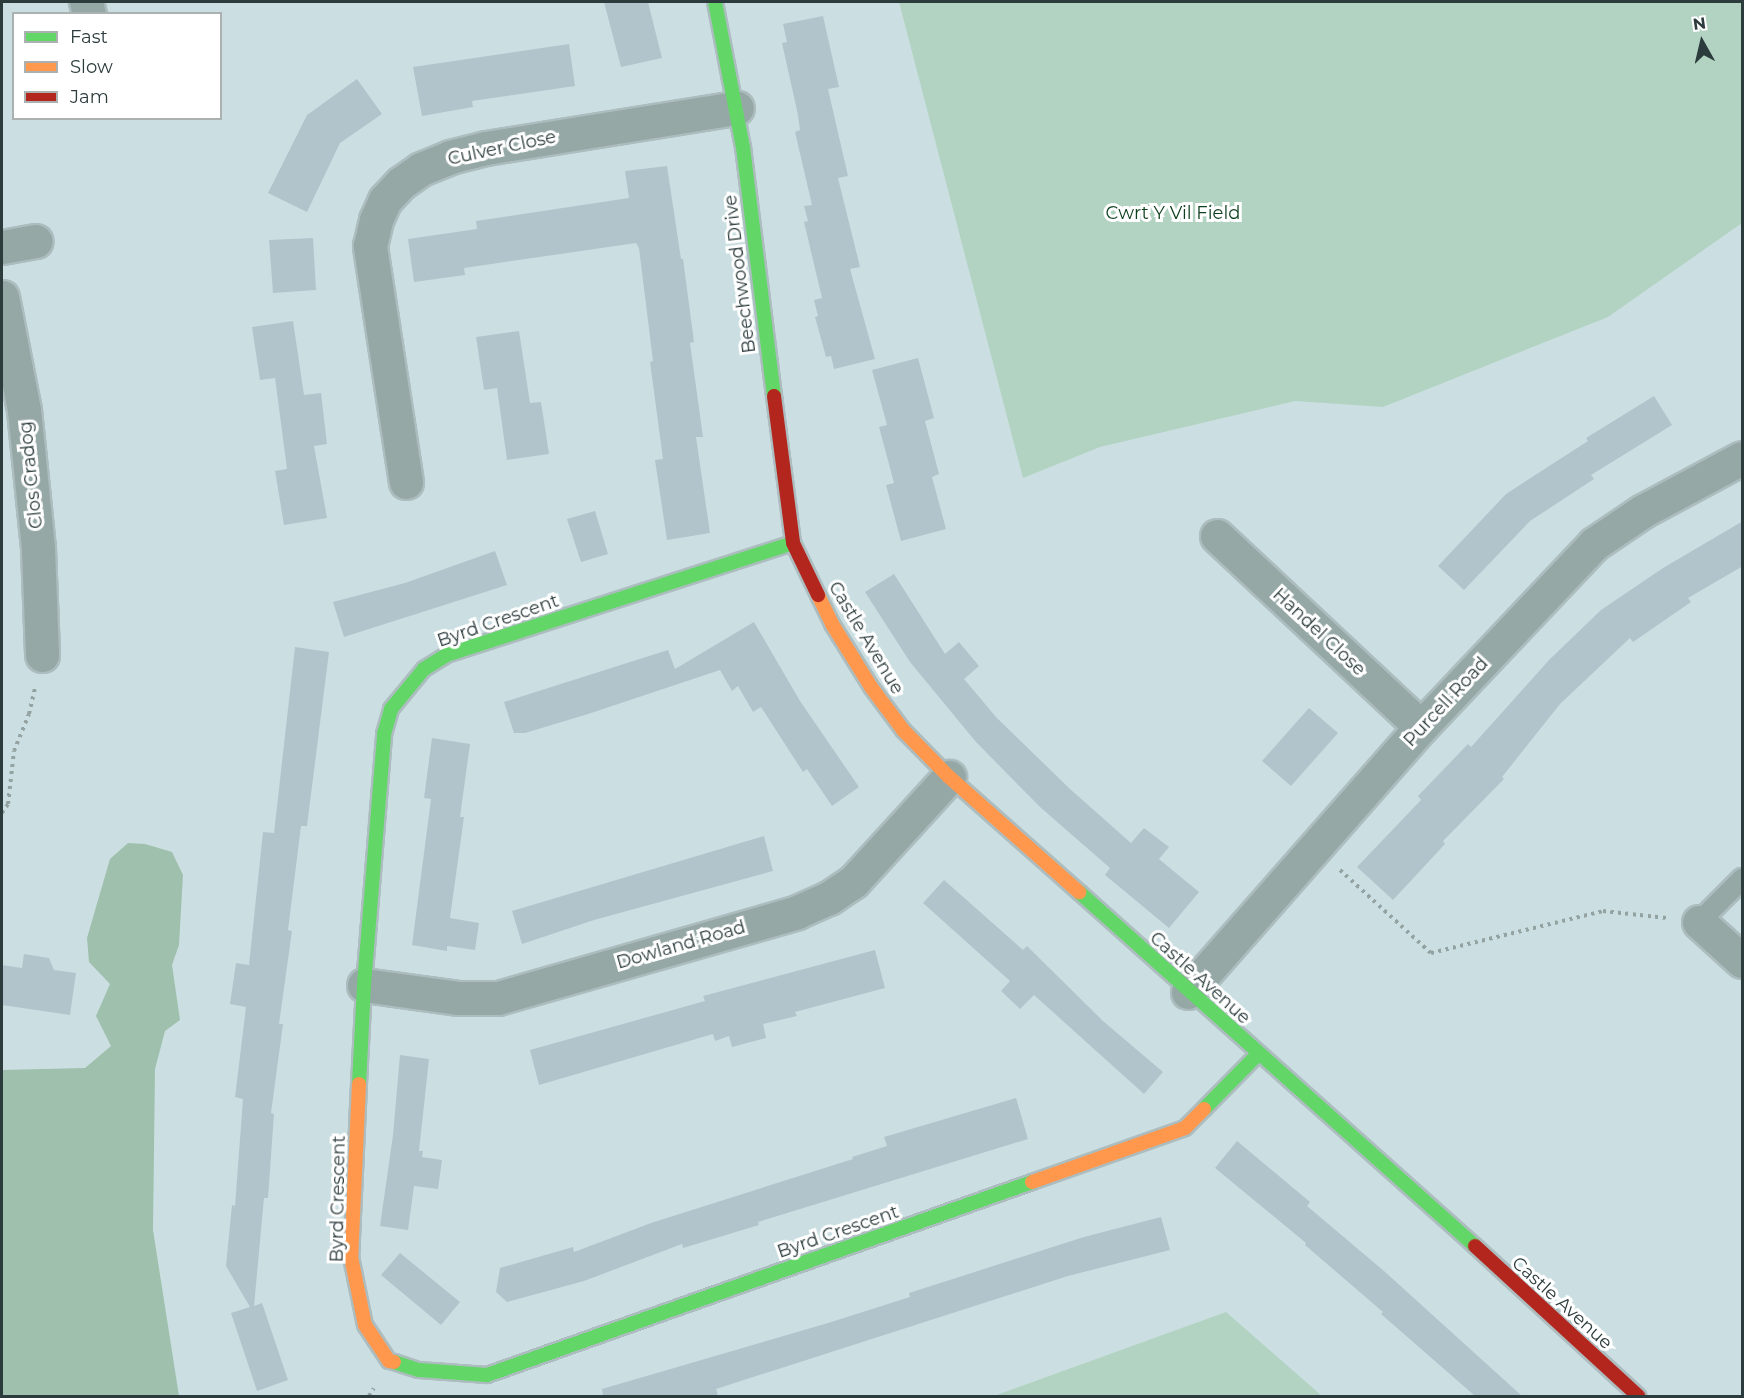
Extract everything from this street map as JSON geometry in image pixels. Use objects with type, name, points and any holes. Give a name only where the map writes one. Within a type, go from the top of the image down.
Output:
[{"type":"street","name":"Beechwood Drive","points":[[715,2],[737,108],[793,543]]},
{"type":"street","name":"Culver Close","points":[[406,482],[370,246],[376,220],[385,200],[401,183],[421,169],[450,157],[486,148],[572,133],[737,108]]},
{"type":"street","points":[[2,247],[35,240]]},
{"type":"street","name":"Clos Cradog","points":[[2,297],[24,410],[38,549],[42,655]]},
{"type":"street","name":"Purcell Road","points":[[1188,992],[1421,727],[1594,544],[1643,512],[1743,458]]},
{"type":"street","name":"Handel Close","points":[[1216,536],[1421,727]]},
{"type":"street","name":"Castle Avenue","points":[[793,543],[832,624],[871,687],[903,730],[949,777],[1188,992],[1402,1179],[1638,1396]]},
{"type":"street","name":"Byrd Crescent","points":[[793,543],[446,655],[424,669],[407,687],[392,709],[384,735],[364,985],[351,1257],[364,1325],[389,1361],[419,1370],[487,1375],[1185,1128],[1258,1054]]},
{"type":"street","name":"Dowland Road","points":[[364,985],[459,998],[498,998],[797,912],[829,898],[854,881],[949,777]]},
{"type":"street","points":[[1699,922],[1743,961]]},
{"type":"lane","points":[[1699,922],[1743,879]]},
{"type":"path","points":[[2,813],[8,804],[14,751],[29,714],[42,655]]},
{"type":"path","points":[[1315,847],[1431,953],[1603,911],[1699,922]]},
{"type":"green space","name":"Cwrt Y Vil Field","points":[[899,2],[1742,2],[1742,223],[1608,317],[1383,407],[1295,401],[1100,447],[1023,478]]},
{"type":"green space","points":[[128,843],[145,844],[172,852],[183,875],[179,945],[172,965],[180,1020],[165,1031],[155,1069],[153,1230],[179,1396],[2,1396],[2,1070],[85,1068],[111,1046],[96,1016],[110,984],[89,962],[87,938],[110,859]]},
{"type":"green space","points":[[1226,1312],[1322,1396],[994,1396]]},
{"type":"building","points":[[604,2],[648,2],[662,58],[621,67]]},
{"type":"building","points":[[823,16],[839,87],[828,89],[848,176],[838,178],[860,267],[850,269],[875,359],[834,369],[831,356],[826,357],[815,317],[818,316],[814,300],[822,298],[804,222],[808,221],[804,206],[812,205],[795,132],[800,130],[798,115],[782,43],[787,42],[783,24]]},
{"type":"building","points":[[569,44],[575,86],[472,101],[473,107],[422,116],[413,67]]},
{"type":"building","points":[[357,79],[382,114],[340,143],[307,212],[268,193],[307,115]]},
{"type":"building","points":[[667,166],[694,342],[690,343],[703,437],[696,437],[710,533],[667,540],[655,460],[663,459],[650,362],[653,361],[639,248],[636,243],[464,268],[465,275],[414,282],[408,239],[477,229],[476,221],[629,198],[625,171]]},
{"type":"building","points":[[313,238],[316,290],[273,293],[269,240]]},
{"type":"building","points":[[293,321],[304,395],[321,393],[327,444],[314,446],[327,518],[284,525],[275,471],[287,469],[275,378],[260,380],[252,327]]},
{"type":"building","points":[[519,331],[530,403],[541,402],[549,454],[507,460],[497,388],[484,390],[476,337]]},
{"type":"building","points":[[918,358],[934,418],[925,421],[939,474],[932,477],[946,529],[901,541],[886,485],[894,483],[879,427],[887,425],[872,370]]},
{"type":"building","points":[[1654,396],[1672,425],[1591,475],[1594,479],[1530,521],[1464,590],[1438,566],[1506,494],[1588,441],[1586,438]]},
{"type":"building","points":[[595,511],[608,554],[581,562],[567,519]]},
{"type":"building","points":[[1743,521],[1743,566],[1688,598],[1691,602],[1633,642],[1630,638],[1560,704],[1502,777],[1504,779],[1443,841],[1445,844],[1393,900],[1357,867],[1421,800],[1418,796],[1468,744],[1471,747],[1549,660],[1601,610],[1663,568]]},
{"type":"building","points":[[495,551],[507,585],[344,637],[333,602],[405,583]]},
{"type":"building","points":[[894,574],[945,654],[959,642],[979,666],[964,679],[996,717],[1070,789],[1131,843],[1144,828],[1169,847],[1159,859],[1199,892],[1169,928],[1105,875],[1110,868],[1040,807],[976,742],[910,662],[865,592]]},
{"type":"building","points":[[754,622],[800,701],[859,787],[832,806],[807,769],[803,772],[761,707],[753,712],[738,686],[732,691],[720,670],[588,714],[525,733],[514,733],[504,702],[668,650],[675,669]]},
{"type":"building","points":[[295,647],[329,652],[307,826],[301,826],[288,930],[292,931],[279,1024],[283,1024],[271,1113],[274,1114],[268,1198],[264,1198],[254,1306],[262,1303],[288,1380],[257,1391],[231,1313],[250,1307],[226,1266],[232,1205],[235,1206],[243,1099],[235,1097],[246,1007],[230,1004],[236,963],[249,965],[263,832],[274,833]]},
{"type":"building","points":[[1309,708],[1338,733],[1291,786],[1262,761]]},
{"type":"building","points":[[432,738],[470,744],[460,817],[464,817],[450,918],[479,923],[475,950],[447,946],[447,951],[412,945],[431,799],[424,798]]},
{"type":"building","points":[[764,836],[773,871],[594,920],[522,944],[512,911]]},
{"type":"building","points":[[944,880],[1023,950],[1027,946],[1103,1021],[1163,1072],[1144,1094],[1034,995],[1020,1009],[1001,991],[1010,981],[923,903]]},
{"type":"building","points":[[875,950],[885,988],[795,1012],[797,1016],[763,1024],[766,1038],[732,1047],[729,1036],[715,1041],[713,1034],[539,1085],[530,1050],[705,1001],[703,996]]},
{"type":"building","points":[[24,954],[49,958],[54,970],[76,973],[70,1015],[2,1005],[2,965],[22,968]]},
{"type":"building","points":[[400,1055],[429,1059],[419,1151],[423,1151],[422,1157],[442,1160],[438,1189],[414,1186],[408,1230],[380,1226],[393,1135]]},
{"type":"building","points":[[1016,1098],[1028,1139],[758,1222],[759,1225],[683,1248],[682,1244],[584,1281],[507,1302],[496,1292],[500,1268],[573,1247],[574,1252],[651,1223],[853,1159],[852,1157],[887,1146],[884,1137]]},
{"type":"building","points":[[1237,1141],[1310,1202],[1307,1206],[1384,1271],[1522,1396],[1475,1396],[1381,1314],[1383,1312],[1305,1245],[1306,1243],[1215,1168]]},
{"type":"building","points":[[1161,1217],[1170,1250],[1068,1276],[716,1389],[718,1396],[603,1396],[602,1389],[828,1323],[910,1297],[909,1293],[1084,1237]]},
{"type":"building","points":[[400,1253],[460,1302],[441,1325],[381,1275]]},
{"type":"traffic: fast","points":[[715,2],[743,147],[774,396]]},
{"type":"traffic: fast","points":[[359,1084],[364,985],[384,734],[391,709],[424,669],[446,655],[793,543]]},
{"type":"traffic: fast","points":[[1079,892],[1475,1246]]},
{"type":"traffic: fast","points":[[1204,1109],[1258,1054]]},
{"type":"traffic: fast","points":[[394,1362],[419,1370],[487,1375],[1032,1182]]},
{"type":"traffic: slow","points":[[818,595],[832,624],[871,687],[903,730],[949,777],[1079,892]]},
{"type":"traffic: slow","points":[[359,1084],[351,1257],[365,1325],[389,1361],[394,1362]]},
{"type":"traffic: slow","points":[[1032,1182],[1185,1128],[1204,1109]]},
{"type":"traffic: jam","points":[[774,396],[793,543],[818,595]]},
{"type":"traffic: jam","points":[[1475,1246],[1638,1396]]}]
